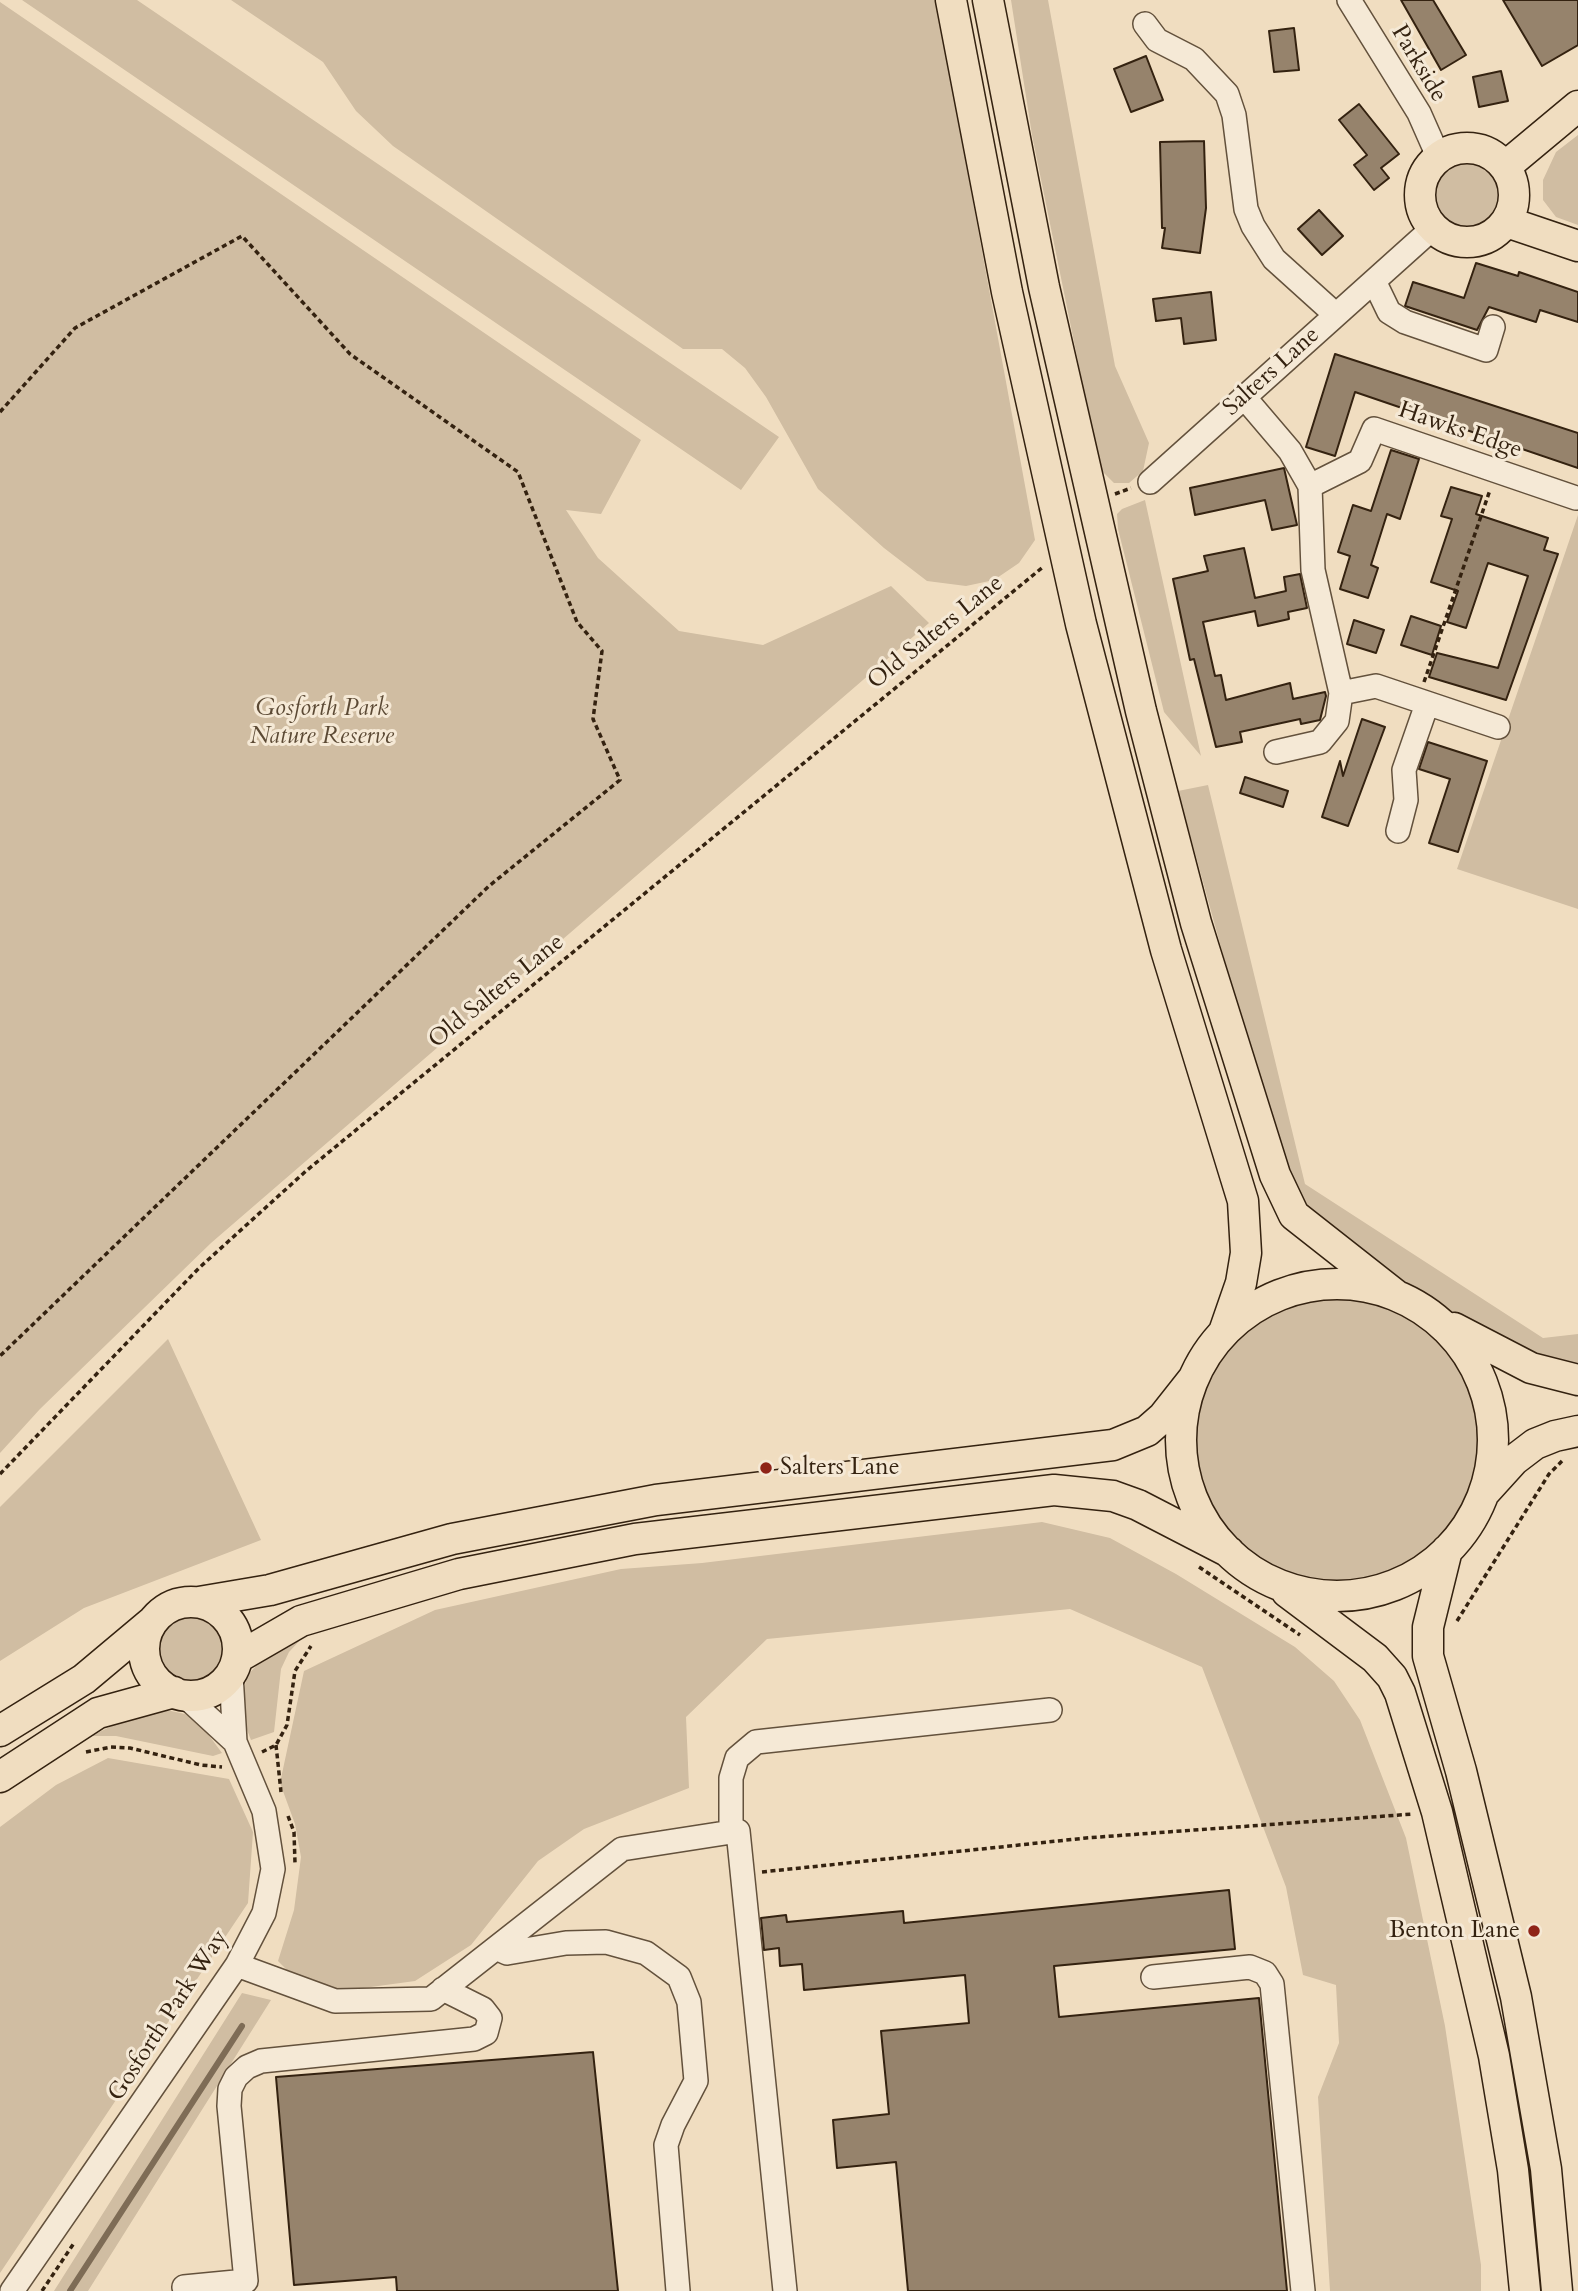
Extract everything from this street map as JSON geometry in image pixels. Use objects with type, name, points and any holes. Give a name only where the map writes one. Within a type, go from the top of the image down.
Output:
[{"type":"main road","points":[[0,1731],[84,1679],[162,1612],[179,1603],[270,1590],[452,1539],[656,1500],[1113,1445],[1147,1431],[1193,1379],[1224,1332],[1241,1283],[1246,1252],[1242,1201],[1166,950],[1081,624],[1007,292],[951,0]]},
{"type":"main road","points":[[988,0],[1047,300],[1141,711],[1196,923],[1275,1175],[1284,1199],[1300,1221],[1397,1296]]},
{"type":"main road","points":[[1506,166],[1578,106]]},
{"type":"main road","points":[[1474,147],[1490,152],[1506,166],[1513,181],[1515,197],[1507,222],[1495,234],[1475,242],[1459,242],[1433,228],[1424,214],[1419,192],[1423,176],[1438,156],[1453,149],[1474,147]]},
{"type":"main road","points":[[1507,222],[1578,246]]},
{"type":"main road","points":[[1224,1332],[1267,1300],[1318,1285],[1372,1287],[1397,1296],[1531,1368],[1578,1380]]},
{"type":"main road","points":[[1432,1315],[1466,1351],[1487,1395],[1493,1444],[1485,1492]]},
{"type":"main road","points":[[1193,1379],[1181,1431],[1188,1484],[1211,1532],[1229,1552]]},
{"type":"main road","points":[[1273,1581],[1318,1594],[1365,1593],[1410,1578],[1447,1550],[1469,1523],[1485,1492],[1514,1460],[1535,1444],[1555,1436],[1573,1443]]},
{"type":"main road","points":[[0,1777],[98,1713],[180,1694],[213,1690],[234,1666],[301,1621],[459,1574],[635,1539],[1054,1490],[1087,1491],[1113,1496],[1139,1505],[1229,1552],[1361,1646],[1392,1677],[1437,1812],[1483,2004],[1513,2170],[1525,2291]]},
{"type":"main road","points":[[1447,1550],[1428,1627],[1428,1656],[1461,1771],[1516,1997],[1546,2169],[1557,2291]]},
{"type":"main road","points":[[199,1602],[212,1606],[229,1620],[237,1639],[234,1666]]},
{"type":"main road","points":[[152,1622],[145,1637],[147,1665],[154,1678],[180,1694]]},
{"type":"street","name":"Parkside","points":[[1349,0],[1419,113],[1438,156]]},
{"type":"street","points":[[1145,24],[1157,40],[1194,59],[1227,94],[1234,115],[1246,209],[1253,226],[1274,259],[1336,315]]},
{"type":"street","name":"Salters Lane","points":[[1150,482],[1433,228]]},
{"type":"street","points":[[1374,281],[1389,312],[1405,322],[1486,350],[1493,327]]},
{"type":"street","points":[[1244,397],[1290,451],[1310,486],[1313,570],[1341,693],[1337,721],[1320,741],[1276,752]]},
{"type":"street","name":"Hawks Edge","points":[[1310,486],[1360,461],[1374,429],[1576,498]]},
{"type":"street","points":[[1341,693],[1376,686],[1498,727]]},
{"type":"street","points":[[1398,831],[1406,800],[1404,770],[1423,702]]},
{"type":"street","name":"Gosforth Park Way","points":[[12,2291],[236,1965],[264,1913],[273,1869],[264,1811],[235,1742],[234,1666]]},
{"type":"street","name":"Gosforth Park Way","points":[[180,1694],[235,1742]]},
{"type":"street","points":[[731,1832],[731,1778],[737,1758],[756,1742],[1050,1710]]},
{"type":"street","points":[[236,1965],[335,2001],[431,1999],[622,1849],[738,1831],[785,2291]]},
{"type":"street","points":[[496,1948],[507,1953],[566,1943],[606,1942],[646,1953],[679,1977],[689,2002],[696,2081],[673,2125],[666,2145],[678,2291]]},
{"type":"street","points":[[1153,1977],[1250,1967],[1265,1973],[1272,1984],[1303,2291]]},
{"type":"street","points":[[185,2291],[184,2287],[246,2281],[229,2106],[230,2089],[236,2077],[261,2061],[474,2039],[486,2033],[489,2018],[483,2009],[443,1989]]},
{"type":"street","points":[[1483,2004],[1516,1997]]},
{"type":"path","points":[[0,412],[75,328],[242,236],[350,354],[518,472],[577,622],[602,652],[593,719],[620,780],[489,886],[0,1356]]},
{"type":"path","points":[[1423,702],[1496,471]]},
{"type":"path","points":[[1113,495],[1150,482]]},
{"type":"path","name":"Old Salters Lane","points":[[0,1474],[199,1268],[306,1171],[1044,567]]},
{"type":"path","points":[[1450,1632],[1549,1474],[1573,1443]]},
{"type":"path","points":[[1197,1566],[1300,1636]]},
{"type":"path","points":[[264,1751],[281,1738],[287,1725],[298,1663],[318,1640]]},
{"type":"path","points":[[83,1753],[111,1747],[130,1748],[208,1766],[225,1766]]},
{"type":"path","points":[[742,1874],[1086,1838],[1437,1812]]},
{"type":"green space","points":[[22,0],[137,0],[779,437],[741,490]]},
{"type":"green space","points":[[231,0],[936,0],[1035,540],[1019,563],[994,580],[966,586],[927,581],[884,548],[818,489],[766,397],[745,368],[722,349],[683,349],[393,146],[356,111],[323,62]]},
{"type":"green space","points":[[1011,0],[1048,0],[1115,366],[1149,443],[1143,471],[1129,483],[1114,483],[1102,471],[1098,460],[1032,135]]},
{"type":"green space","name":"Gosforth Park Nature Reserve","points":[[0,2],[641,440],[601,514],[566,510],[598,558],[679,631],[763,645],[891,586],[929,623],[211,1243],[40,1409],[0,1453]]},
{"type":"green space","points":[[1578,135],[1578,225],[1556,217],[1543,200],[1543,180],[1556,152]]},
{"type":"green space","points":[[1461,163],[1475,163],[1487,168],[1497,178],[1502,197],[1497,216],[1487,226],[1475,231],[1461,231],[1449,226],[1439,216],[1434,204],[1434,190],[1439,178],[1449,168]]},
{"type":"green space","points":[[1145,500],[1201,756],[1164,712],[1118,529],[1117,514],[1122,509]]},
{"type":"green space","points":[[1578,515],[1578,909],[1457,869]]},
{"type":"green space","points":[[1208,785],[1305,1184],[1543,1338],[1578,1334],[1578,1367],[1503,1345],[1332,1235],[1287,1187],[1178,791]]},
{"type":"green space","points":[[1337,1297],[1365,1300],[1391,1308],[1416,1321],[1437,1339],[1455,1360],[1468,1385],[1476,1411],[1479,1439],[1476,1467],[1468,1493],[1455,1518],[1437,1539],[1416,1557],[1391,1570],[1365,1578],[1337,1581],[1309,1578],[1283,1570],[1258,1557],[1237,1539],[1219,1518],[1206,1493],[1198,1467],[1195,1439],[1198,1411],[1206,1385],[1219,1360],[1237,1339],[1258,1321],[1283,1308],[1309,1300]]},
{"type":"green space","points":[[168,1339],[261,1540],[84,1608],[0,1661],[0,1507]]},
{"type":"green space","points":[[1042,1522],[1110,1538],[1176,1574],[1295,1647],[1334,1681],[1360,1720],[1406,1838],[1445,2026],[1481,2265],[1481,2291],[1330,2291],[1318,2097],[1339,2043],[1336,1985],[1303,1975],[1286,1887],[1202,1667],[1070,1609],[767,1639],[686,1717],[689,1788],[584,1829],[538,1861],[471,1945],[415,1981],[334,1992],[289,1972],[278,1961],[294,1910],[301,1857],[295,1824],[280,1783],[304,1671],[435,1610],[621,1569],[702,1563]]},
{"type":"green space","points":[[184,1616],[196,1616],[214,1625],[221,1636],[221,1662],[214,1673],[203,1680],[184,1682],[171,1677],[162,1668],[157,1655],[157,1643],[162,1630],[171,1621]]},
{"type":"green space","points":[[305,1635],[289,1652],[281,1669],[274,1732],[251,1740],[244,1722],[242,1699],[247,1676],[263,1658]]},
{"type":"green space","points":[[162,1709],[185,1714],[202,1726],[222,1753],[213,1756],[116,1736],[91,1736],[139,1713]]},
{"type":"green space","points":[[108,1758],[229,1779],[253,1832],[248,1903],[0,2273],[0,1827],[56,1785]]},
{"type":"green space","points":[[242,1993],[271,2000],[88,2291],[54,2291]]},
{"type":"building","points":[[1401,0],[1433,0],[1466,55],[1441,70]]},
{"type":"building","points":[[1503,0],[1578,0],[1578,45],[1542,66]]},
{"type":"building","points":[[1294,28],[1299,70],[1274,72],[1269,31]]},
{"type":"building","points":[[1146,56],[1163,100],[1131,112],[1114,69]]},
{"type":"building","points":[[1501,71],[1508,101],[1479,107],[1473,77]]},
{"type":"building","points":[[1359,104],[1399,154],[1381,168],[1389,178],[1374,190],[1354,165],[1367,155],[1339,120]]},
{"type":"building","points":[[1204,141],[1206,208],[1200,253],[1162,248],[1165,228],[1162,228],[1160,142]]},
{"type":"building","points":[[1319,210],[1343,236],[1322,255],[1298,229]]},
{"type":"building","points":[[1476,263],[1518,276],[1519,272],[1578,292],[1578,322],[1540,310],[1536,322],[1489,307],[1477,330],[1405,306],[1413,282],[1464,298]]},
{"type":"building","points":[[1211,292],[1216,340],[1184,344],[1181,318],[1156,321],[1153,299]]},
{"type":"building","points":[[1335,354],[1578,433],[1578,468],[1355,392],[1335,456],[1306,447]]},
{"type":"building","points":[[1391,450],[1419,459],[1400,519],[1387,514],[1371,565],[1378,568],[1368,598],[1340,589],[1350,556],[1338,552],[1353,505],[1371,511]]},
{"type":"building","points":[[1284,468],[1297,525],[1272,530],[1265,500],[1195,515],[1190,488]]},
{"type":"building","points":[[1451,487],[1482,496],[1476,514],[1548,538],[1544,550],[1558,554],[1506,700],[1429,677],[1437,653],[1498,668],[1528,576],[1488,563],[1466,628],[1447,622],[1458,591],[1431,582],[1452,519],[1441,516]]},
{"type":"building","points":[[1244,548],[1255,598],[1286,591],[1284,577],[1300,574],[1307,608],[1288,612],[1289,619],[1258,626],[1255,611],[1203,622],[1215,676],[1221,675],[1226,700],[1290,683],[1293,699],[1325,692],[1326,696],[1320,720],[1301,724],[1300,719],[1240,732],[1242,742],[1216,747],[1194,659],[1190,660],[1173,579],[1208,571],[1204,556]]},
{"type":"building","points":[[1411,616],[1441,626],[1432,655],[1401,645]]},
{"type":"building","points":[[1354,620],[1384,630],[1376,653],[1347,644]]},
{"type":"building","points":[[1362,719],[1385,727],[1348,826],[1322,817],[1340,761],[1343,776]]},
{"type":"building","points":[[1428,742],[1487,761],[1458,852],[1429,843],[1450,779],[1419,769]]},
{"type":"building","points":[[1245,777],[1288,791],[1283,807],[1240,793]]},
{"type":"building","points":[[1229,1890],[1235,1949],[1054,1966],[1059,2017],[1259,1998],[1287,2291],[908,2291],[896,2162],[837,2168],[833,2120],[889,2114],[881,2031],[969,2023],[965,1975],[804,1990],[802,1964],[780,1966],[779,1948],[764,1950],[761,1918],[786,1915],[787,1922],[903,1911],[904,1923]]},
{"type":"building","points":[[593,2052],[618,2291],[397,2291],[396,2277],[294,2285],[276,2077]]},
{"type":"waterway","points":[[70,2291],[242,2026]]},
{"type":"place","name":"Salters Lane","points":[[766,1468]]},
{"type":"place","name":"Benton Lane","points":[[1534,1931]]}]
